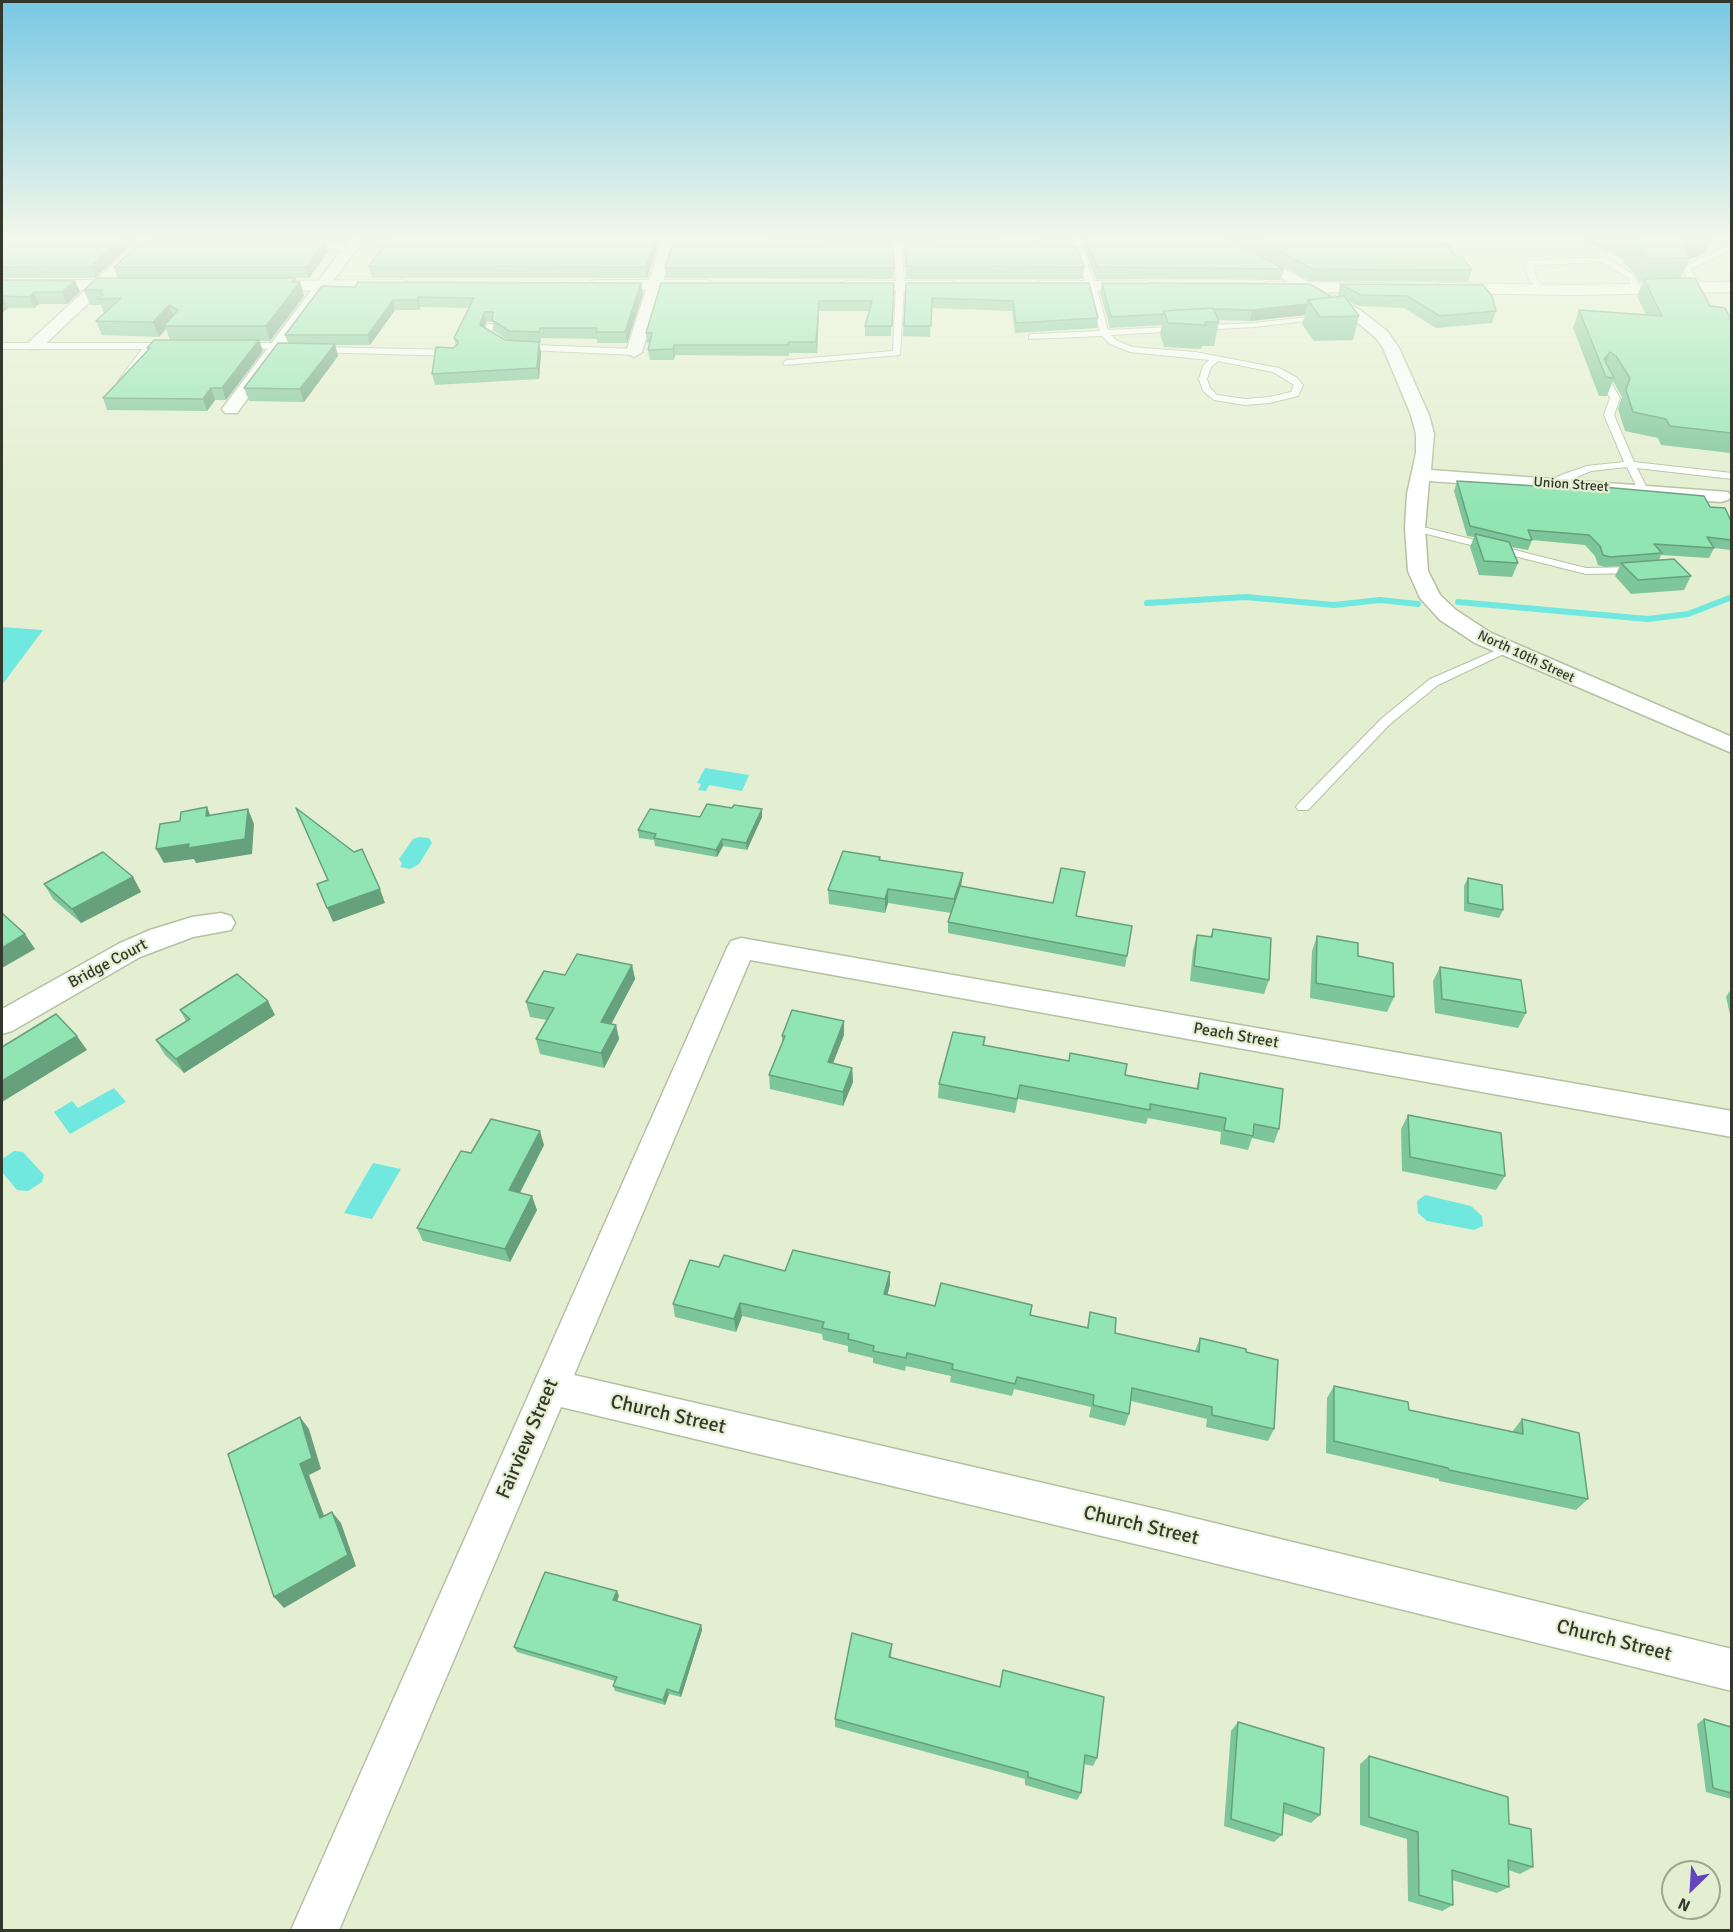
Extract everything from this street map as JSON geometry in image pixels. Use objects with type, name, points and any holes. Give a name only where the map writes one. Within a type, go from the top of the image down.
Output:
[{"type":"street","points":[[34,346],[55,326]]},
{"type":"street","points":[[231,409],[294,326]]},
{"type":"street","points":[[634,352],[643,326]]},
{"type":"street","name":"North 10th Street","points":[[1371,326],[1382,335],[1391,348],[1420,415],[1425,444],[1415,528],[1418,571],[1431,597],[1448,615],[1471,632],[1731,746]]},
{"type":"street","name":"Union Street","points":[[1421,475],[1721,496]]},
{"type":"street","name":"Bridge Court","points":[[2,1023],[130,950],[171,934],[220,922]]},
{"type":"street","name":"Peach Street","points":[[741,948],[1731,1124]]},
{"type":"street","name":"Fairview Street","points":[[315,1930],[741,948]]},
{"type":"street","name":"Church Street","points":[[550,1387],[1168,1532],[1731,1670]]},
{"type":"lane","points":[[490,326],[488,333],[508,346],[634,352]]},
{"type":"lane","points":[[787,363],[897,353],[898,326]]},
{"type":"lane","points":[[1104,326],[1106,334],[1119,345],[1130,349],[1216,359],[1276,370],[1299,385],[1295,394],[1269,400],[1245,402],[1214,397],[1206,389],[1203,380],[1207,366],[1216,359]]},
{"type":"lane","points":[[1032,337],[1235,326]]},
{"type":"lane","points":[[2,346],[148,346],[161,343],[180,346]]},
{"type":"lane","points":[[115,391],[148,346]]},
{"type":"lane","points":[[234,346],[278,349]]},
{"type":"lane","points":[[305,350],[455,353]]},
{"type":"lane","points":[[1603,376],[1615,398],[1609,415],[1616,436],[1643,490]]},
{"type":"lane","points":[[1552,484],[1590,468],[1630,464],[1731,476]]},
{"type":"lane","points":[[1415,528],[1586,572],[1645,569]]},
{"type":"lane","points":[[1303,807],[1386,720],[1434,682],[1506,649]]},
{"type":"water","points":[[2,627],[43,630],[2,685]]},
{"type":"water","points":[[705,768],[749,775],[742,791],[709,785],[706,791],[698,790],[701,784],[697,783]]},
{"type":"water","points":[[429,838],[432,843],[419,864],[410,869],[400,867],[402,864],[399,859],[413,839]]},
{"type":"water","points":[[114,1088],[126,1102],[70,1134],[54,1112],[72,1101],[78,1108]]},
{"type":"water","points":[[14,1151],[23,1152],[44,1175],[42,1182],[28,1191],[17,1190],[2,1172],[2,1159]]},
{"type":"water","points":[[373,1163],[401,1169],[372,1219],[344,1213]]},
{"type":"water","points":[[1425,1195],[1471,1206],[1482,1216],[1483,1226],[1474,1230],[1427,1221],[1418,1213],[1417,1201]]},
{"type":"building","points":[[292,326],[374,326],[368,335],[285,335]]},
{"type":"building","points":[[460,326],[482,326],[505,340],[539,342],[537,368],[432,374],[436,347],[453,348],[458,344],[454,338]]},
{"type":"building","points":[[502,326],[627,326],[625,332],[596,332],[597,328],[540,328],[539,332],[509,331]]},
{"type":"building","points":[[648,326],[817,326],[816,342],[789,342],[788,345],[674,345],[673,349],[648,350],[652,333],[646,333]]},
{"type":"building","points":[[1586,326],[1731,326],[1731,433],[1670,426],[1666,419],[1633,412],[1626,390],[1630,378],[1616,356],[1610,352],[1604,359],[1614,378],[1606,377]]},
{"type":"building","points":[[154,340],[259,340],[222,388],[211,388],[203,399],[103,398],[150,348],[147,348]]},
{"type":"building","points":[[278,343],[335,344],[300,389],[244,388]]},
{"type":"building","points":[[1457,481],[1601,490],[1603,487],[1704,496],[1710,507],[1725,508],[1731,521],[1731,540],[1707,537],[1714,548],[1654,544],[1662,553],[1610,557],[1603,555],[1600,546],[1589,535],[1528,530],[1532,540],[1528,540],[1470,526]]},
{"type":"building","points":[[1475,534],[1509,542],[1518,563],[1484,561]]},
{"type":"building","points":[[1674,559],[1691,576],[1638,580],[1621,563]]},
{"type":"building","points":[[707,804],[762,809],[746,843],[722,839],[716,850],[654,838],[656,834],[638,830],[650,809],[700,817]]},
{"type":"building","points":[[207,807],[206,816],[248,809],[245,839],[188,848],[189,844],[156,849],[160,824],[180,821],[181,812]]},
{"type":"building","points":[[296,808],[354,852],[362,849],[380,889],[327,908],[317,884],[328,880]]},
{"type":"building","points":[[843,851],[880,857],[879,860],[963,873],[954,899],[888,889],[885,899],[828,890]]},
{"type":"building","points":[[103,852],[133,877],[72,909],[44,884]]},
{"type":"building","points":[[1061,868],[1085,872],[1076,916],[1132,926],[1127,956],[948,922],[960,886],[1053,903]]},
{"type":"building","points":[[1468,878],[1502,885],[1503,910],[1468,903]]},
{"type":"building","points":[[2,915],[25,934],[2,948]]},
{"type":"building","points":[[1213,929],[1271,938],[1269,980],[1194,966],[1197,935],[1212,937]]},
{"type":"building","points":[[1317,936],[1358,943],[1358,956],[1393,963],[1394,997],[1316,983]]},
{"type":"building","points":[[577,954],[632,965],[601,1022],[616,1025],[601,1053],[536,1039],[554,1008],[526,1002],[544,971],[565,975]]},
{"type":"building","points":[[1440,967],[1521,980],[1526,1013],[1442,999]]},
{"type":"building","points":[[237,974],[268,1001],[176,1059],[156,1040],[190,1019],[180,1010]]},
{"type":"building","points":[[792,1010],[844,1021],[828,1062],[852,1068],[843,1092],[769,1075],[785,1036],[782,1036]]},
{"type":"building","points":[[56,1014],[77,1036],[2,1081],[2,1047]]},
{"type":"building","points":[[953,1032],[985,1037],[983,1045],[1069,1061],[1070,1053],[1127,1064],[1125,1075],[1198,1089],[1200,1073],[1283,1089],[1279,1129],[1254,1124],[1253,1136],[1224,1130],[1226,1118],[1150,1104],[1150,1110],[1020,1085],[1017,1099],[939,1084]]},
{"type":"building","points":[[1408,1115],[1501,1133],[1505,1176],[1410,1157]]},
{"type":"building","points":[[491,1119],[540,1131],[509,1190],[532,1196],[505,1249],[417,1228],[461,1151],[471,1153]]},
{"type":"building","points":[[793,1250],[890,1272],[884,1294],[935,1306],[941,1283],[1032,1305],[1030,1315],[1088,1328],[1090,1312],[1116,1318],[1115,1333],[1199,1352],[1200,1338],[1246,1349],[1246,1352],[1278,1360],[1274,1429],[1212,1415],[1212,1407],[1132,1388],[1129,1414],[1093,1405],[1094,1395],[1017,1377],[1015,1384],[952,1369],[953,1364],[907,1353],[906,1358],[873,1351],[874,1346],[848,1339],[849,1334],[822,1328],[824,1322],[740,1303],[734,1319],[673,1304],[690,1260],[719,1267],[724,1255],[785,1271]]},
{"type":"building","points":[[1334,1386],[1408,1402],[1409,1410],[1523,1434],[1522,1419],[1579,1433],[1588,1499],[1449,1470],[1334,1441]]},
{"type":"building","points":[[300,1417],[312,1458],[300,1464],[320,1518],[332,1512],[348,1555],[274,1597],[228,1454]]},
{"type":"building","points":[[545,1572],[617,1591],[613,1600],[701,1625],[679,1693],[667,1689],[663,1700],[613,1686],[617,1677],[514,1647]]},
{"type":"building","points":[[852,1633],[892,1644],[889,1657],[1000,1687],[1003,1670],[1104,1697],[1097,1758],[1085,1755],[1081,1793],[1028,1777],[1028,1772],[835,1719]]},
{"type":"building","points":[[1704,1719],[1731,1727],[1731,1793],[1713,1788]]},
{"type":"building","points":[[1238,1722],[1324,1748],[1320,1815],[1284,1803],[1282,1835],[1231,1819]]},
{"type":"building","points":[[1369,1756],[1508,1797],[1509,1824],[1531,1829],[1533,1867],[1508,1860],[1509,1887],[1452,1870],[1453,1905],[1419,1895],[1418,1832],[1369,1817]]},
{"type":"waterway","points":[[1147,603],[1246,597],[1334,605],[1380,600],[1418,604]]},
{"type":"waterway","points":[[1458,602],[1648,619],[1688,614],[1732,597]]}]
